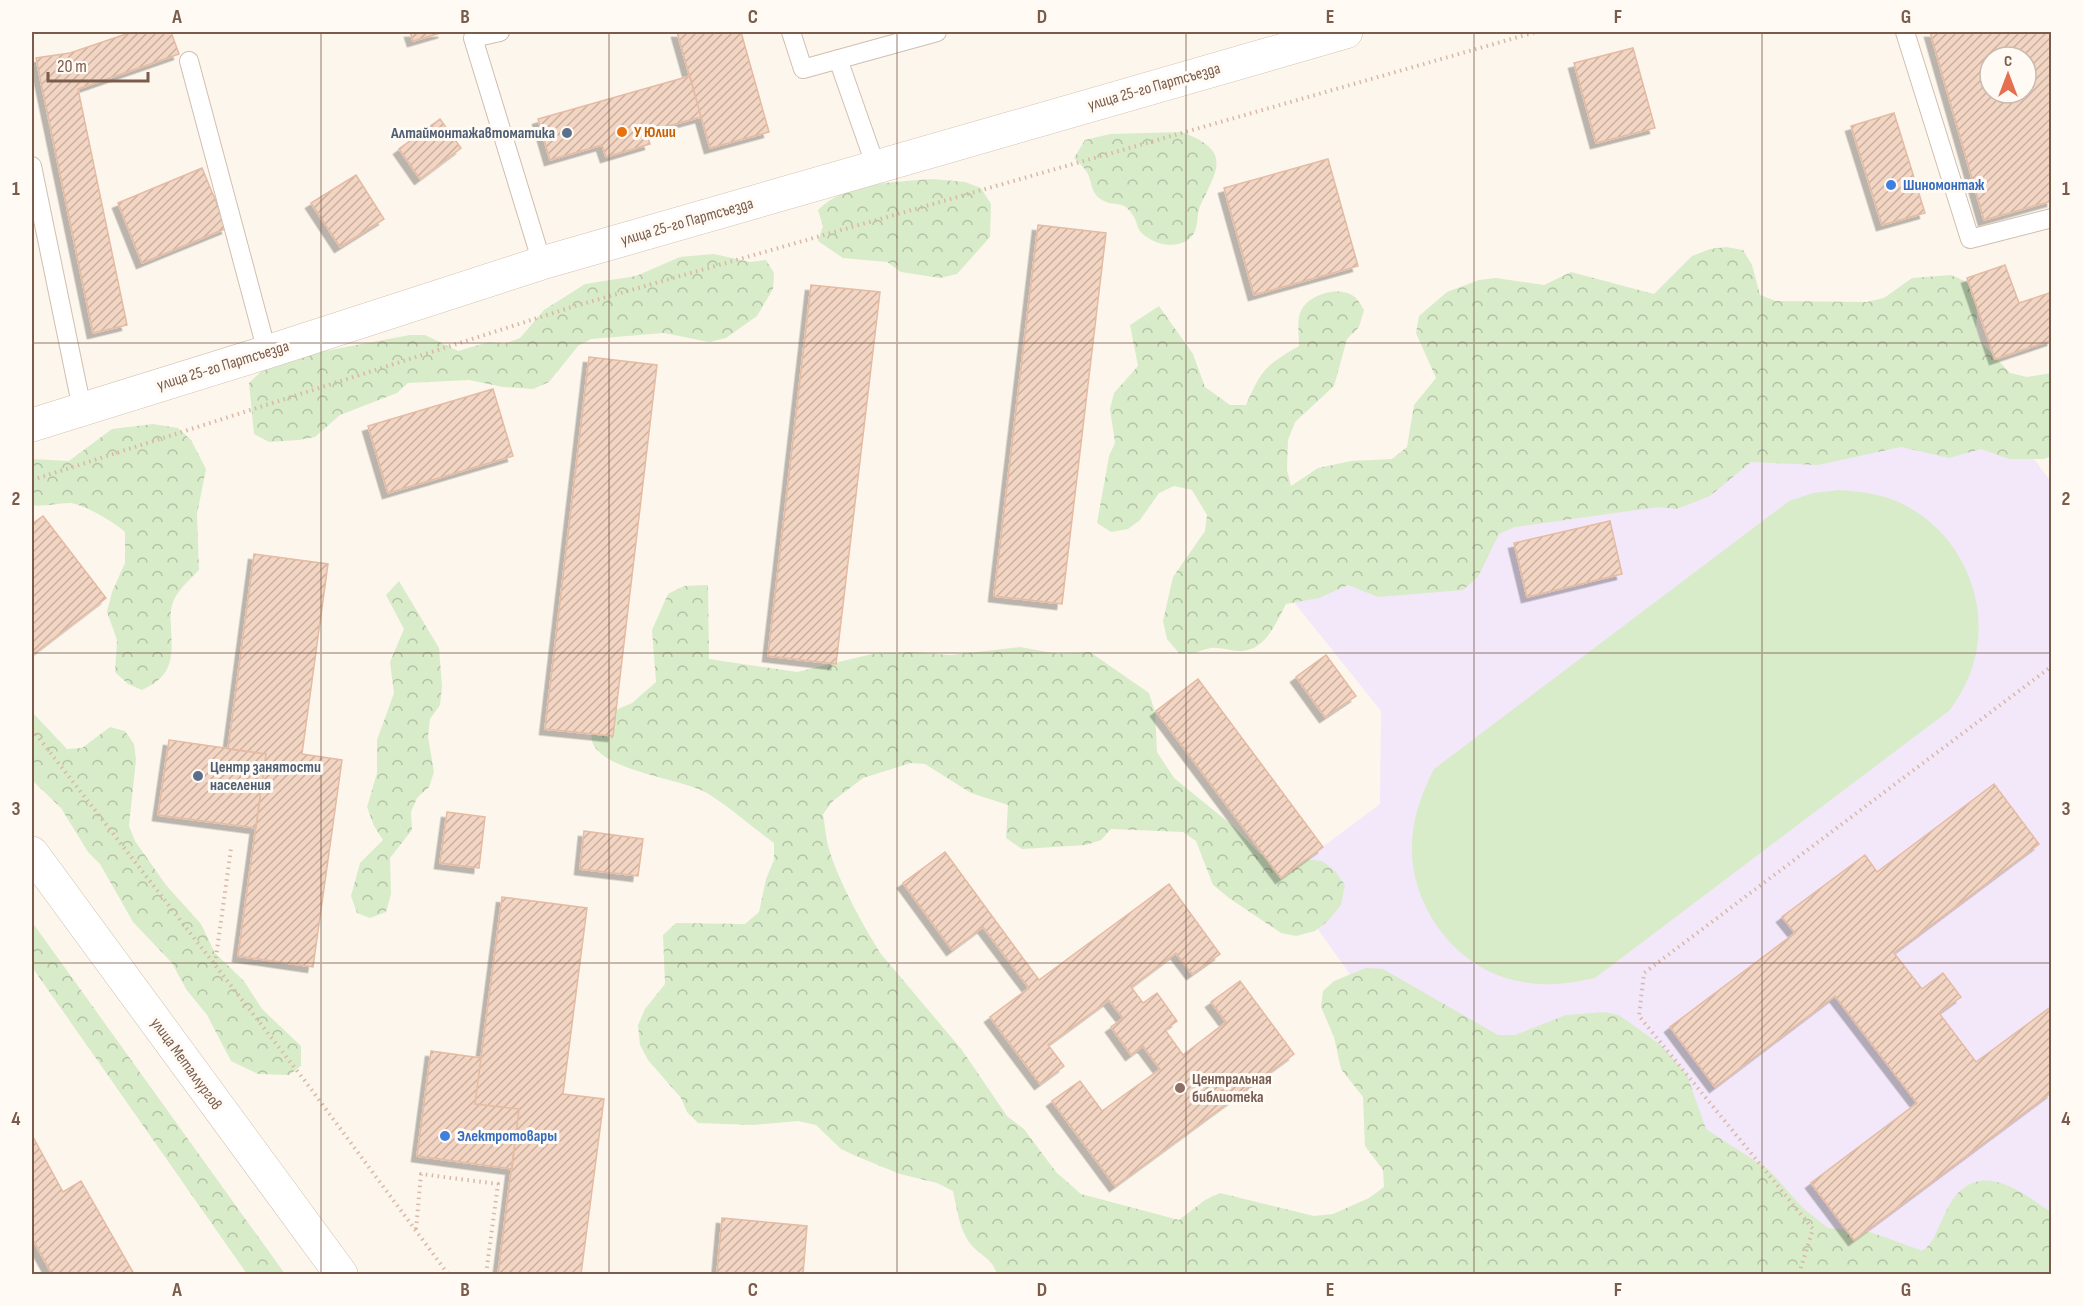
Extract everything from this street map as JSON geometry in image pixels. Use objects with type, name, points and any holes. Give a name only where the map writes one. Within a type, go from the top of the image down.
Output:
[{"type":"street","name":"улица 25-го Партсъезда","points":[[32,425],[542,263],[1346,32]]},
{"type":"street","name":"улица Металлургов","points":[[32,853],[341,1275]]},
{"type":"lane","points":[[500,32],[473,38],[542,263]]},
{"type":"lane","points":[[791,32],[803,69],[937,32]]},
{"type":"lane","points":[[1905,32],[1970,239],[2052,218]]},
{"type":"lane","points":[[838,59],[876,167]]},
{"type":"lane","points":[[189,61],[267,352]]},
{"type":"lane","points":[[32,166],[82,409]]},
{"type":"path","points":[[32,480],[575,306],[1536,32]]},
{"type":"path","points":[[1799,1275],[1813,1229],[1639,1016],[1644,973],[2052,666]]},
{"type":"path","points":[[32,729],[305,1081],[448,1275]]},
{"type":"path","points":[[215,965],[231,849]]},
{"type":"path","points":[[416,1230],[421,1174],[498,1184],[486,1275]]},
{"type":"shaded area","points":[[1943,335],[2051,482],[2051,1274],[1565,1274],[1281,878],[1380,804],[1381,711],[1285,591]]},
{"type":"green space","points":[[1182,132],[1208,146],[1214,153],[1216,170],[1200,206],[1193,235],[1183,243],[1162,244],[1142,233],[1126,207],[1108,203],[1099,198],[1086,171],[1074,158],[1085,140],[1110,134]]},
{"type":"green space","points":[[933,179],[965,182],[981,188],[991,204],[990,237],[957,274],[940,278],[901,272],[887,262],[843,258],[818,241],[823,226],[818,210],[829,201],[842,194],[872,185]]},
{"type":"green space","points":[[1726,247],[1743,250],[1752,265],[1760,295],[1776,301],[1867,302],[1884,298],[1912,278],[1951,275],[1967,282],[1978,297],[1976,328],[1982,343],[2010,373],[2027,377],[2051,373],[2051,456],[2044,459],[2009,459],[1981,449],[1949,458],[1901,447],[1818,465],[1751,462],[1710,496],[1677,509],[1658,507],[1515,527],[1499,534],[1478,577],[1463,590],[1378,597],[1348,585],[1319,598],[1286,604],[1263,642],[1248,650],[1239,651],[1214,648],[1193,653],[1179,653],[1167,639],[1163,621],[1173,577],[1205,531],[1207,515],[1192,490],[1174,486],[1159,493],[1140,520],[1128,529],[1111,532],[1097,523],[1109,456],[1115,443],[1110,409],[1114,393],[1138,366],[1130,325],[1159,306],[1193,354],[1205,387],[1230,405],[1246,405],[1256,383],[1266,370],[1299,346],[1299,317],[1304,306],[1325,293],[1342,292],[1356,298],[1364,310],[1359,327],[1347,339],[1334,386],[1295,422],[1288,440],[1287,470],[1291,486],[1318,468],[1351,461],[1392,459],[1407,447],[1414,405],[1436,378],[1416,333],[1419,316],[1447,292],[1479,280],[1496,278],[1544,285],[1571,272],[1654,294],[1692,256],[1710,249]]},
{"type":"green space","points":[[714,254],[750,262],[766,260],[774,273],[773,289],[757,316],[726,338],[709,342],[664,333],[591,339],[578,346],[549,382],[533,389],[503,387],[469,380],[408,383],[397,393],[340,415],[315,437],[269,442],[254,434],[249,383],[272,361],[410,335],[425,335],[458,351],[489,342],[504,344],[520,338],[544,310],[585,284],[636,276],[680,257]]},
{"type":"green space","points":[[153,424],[178,428],[191,440],[206,469],[197,514],[199,570],[182,588],[172,605],[172,650],[165,673],[152,685],[142,690],[128,684],[115,672],[117,640],[107,612],[112,592],[125,563],[125,532],[99,515],[76,504],[32,505],[32,459],[69,461],[112,429]]},
{"type":"green space","points":[[1839,490],[1882,496],[1912,509],[1932,524],[1950,543],[1964,565],[1973,588],[1978,613],[1978,639],[1969,677],[1950,710],[1595,978],[1556,984],[1518,981],[1496,974],[1475,963],[1456,948],[1428,911],[1413,866],[1414,823],[1422,796],[1434,769],[1789,501],[1813,493]]},
{"type":"green space","points":[[399,581],[439,648],[442,686],[440,705],[430,719],[428,737],[434,772],[429,787],[417,798],[411,812],[412,830],[390,858],[391,894],[386,912],[370,918],[357,913],[351,896],[360,863],[383,840],[374,826],[367,807],[377,773],[377,740],[394,693],[390,662],[404,629],[386,595]]},
{"type":"green space","points":[[708,585],[709,659],[797,672],[872,654],[914,652],[950,655],[1020,647],[1058,654],[1090,652],[1149,693],[1155,712],[1157,752],[1174,778],[1233,826],[1260,854],[1322,861],[1335,871],[1345,885],[1341,905],[1329,920],[1315,931],[1296,936],[1281,933],[1213,885],[1196,841],[1183,832],[1111,829],[1101,840],[1086,845],[1022,849],[1006,838],[1008,805],[971,793],[925,764],[911,763],[863,778],[833,801],[823,814],[830,852],[852,904],[881,954],[962,1050],[1007,1116],[1024,1129],[1056,1172],[1081,1194],[1179,1220],[1205,1200],[1220,1193],[1314,1216],[1333,1214],[1369,1198],[1384,1187],[1383,1170],[1365,1146],[1363,1097],[1341,1069],[1334,1037],[1321,1007],[1323,991],[1334,981],[1366,968],[1383,969],[1498,1035],[1515,1035],[1566,1015],[1604,1012],[1619,1015],[1662,1046],[1687,1075],[1706,1129],[1769,1170],[1804,1209],[1828,1228],[1870,1232],[1923,1251],[1933,1240],[1949,1205],[1959,1192],[1970,1184],[1982,1181],[1994,1181],[2006,1185],[2051,1212],[2051,1274],[997,1274],[992,1264],[973,1247],[963,1231],[953,1191],[937,1183],[900,1174],[841,1149],[816,1125],[798,1121],[753,1125],[698,1123],[687,1112],[681,1098],[648,1060],[640,1045],[638,1025],[645,1009],[665,984],[663,935],[676,923],[745,924],[759,912],[766,879],[774,860],[774,843],[707,793],[610,760],[598,751],[592,741],[592,727],[602,716],[632,703],[656,682],[652,630],[668,594],[684,586]]},
{"type":"green space","points":[[32,712],[67,749],[82,748],[110,727],[125,731],[134,744],[136,760],[129,826],[135,841],[166,885],[201,924],[215,953],[244,981],[262,1009],[301,1046],[301,1066],[289,1075],[258,1074],[231,1061],[207,1015],[186,989],[172,963],[133,922],[100,864],[88,852],[61,808],[35,783],[32,777]]},
{"type":"green space","points":[[32,922],[285,1274],[247,1274],[32,967]]},
{"type":"building","points":[[132,32],[171,32],[179,54],[78,89],[127,325],[93,333],[36,58],[70,53]]},
{"type":"building","points":[[410,32],[444,32],[413,41]]},
{"type":"building","points":[[677,32],[741,32],[769,132],[710,148]]},
{"type":"building","points":[[1930,32],[2052,32],[2052,201],[1984,220]]},
{"type":"building","points":[[1633,48],[1655,128],[1596,143],[1574,63]]},
{"type":"building","points":[[690,76],[701,117],[646,132],[650,144],[606,157],[602,145],[550,160],[538,119]]},
{"type":"building","points":[[1894,113],[1925,213],[1882,225],[1851,126]]},
{"type":"building","points":[[440,119],[461,148],[420,179],[399,149]]},
{"type":"building","points":[[1328,159],[1358,266],[1254,295],[1224,188]]},
{"type":"building","points":[[202,168],[227,228],[142,263],[118,203]]},
{"type":"building","points":[[356,175],[384,219],[340,247],[311,203]]},
{"type":"building","points":[[1038,225],[1106,233],[1062,604],[994,596]]},
{"type":"building","points":[[2005,265],[2019,303],[2052,292],[2052,340],[1995,359],[1967,278]]},
{"type":"building","points":[[811,285],[880,292],[836,664],[768,656]]},
{"type":"building","points":[[589,357],[657,365],[613,736],[545,729]]},
{"type":"building","points":[[493,389],[513,456],[388,493],[368,426]]},
{"type":"building","points":[[43,516],[106,598],[32,655],[32,524]]},
{"type":"building","points":[[1610,521],[1622,574],[1527,597],[1514,543]]},
{"type":"building","points":[[254,554],[328,564],[302,754],[342,760],[313,967],[238,956],[266,754],[228,749]]},
{"type":"building","points":[[1326,655],[1356,696],[1325,717],[1296,677]]},
{"type":"building","points":[[1198,679],[1323,847],[1281,878],[1156,711]]},
{"type":"building","points":[[169,740],[266,754],[256,828],[158,815]]},
{"type":"building","points":[[1994,784],[2039,844],[1894,953],[1922,989],[1943,973],[1961,997],[1939,1013],[1976,1062],[2052,1006],[2052,1092],[1854,1240],[1811,1183],[1917,1103],[1835,996],[1715,1087],[1670,1027],[1795,933],[1782,917],[1865,855],[1877,872]]},
{"type":"building","points":[[447,812],[485,817],[479,868],[440,863]]},
{"type":"building","points":[[584,831],[643,839],[638,876],[580,869]]},
{"type":"building","points":[[945,852],[1039,980],[1169,884],[1220,954],[1192,974],[1176,953],[1131,987],[1143,1003],[1157,993],[1177,1021],[1165,1030],[1183,1055],[1226,1022],[1211,1002],[1240,981],[1294,1054],[1115,1186],[1052,1101],[1080,1081],[1102,1111],[1160,1069],[1143,1046],[1131,1055],[1111,1027],[1123,1018],[1109,1000],[1048,1045],[1064,1066],[1040,1084],[990,1017],[1029,988],[983,927],[952,950],[903,883]]},
{"type":"building","points":[[502,897],[587,908],[563,1094],[604,1099],[581,1274],[498,1274],[519,1109],[475,1104]]},
{"type":"building","points":[[431,1051],[481,1058],[475,1104],[519,1109],[512,1169],[417,1156]]},
{"type":"building","points":[[32,1135],[63,1192],[81,1181],[134,1274],[52,1274],[32,1238]]},
{"type":"building","points":[[722,1218],[807,1226],[803,1274],[717,1274]]},
{"type":"place","name":"У Юлии","points":[[622,132]]},
{"type":"place","name":"Алтаймонтажавтоматика","points":[[567,133]]},
{"type":"place","name":"Шиномонтаж","points":[[1891,185]]},
{"type":"place","name":"Центр занятости населения","points":[[198,776]]},
{"type":"place","name":"Центральная библиотека","points":[[1180,1088]]},
{"type":"place","name":"Электротовары","points":[[445,1136]]}]
